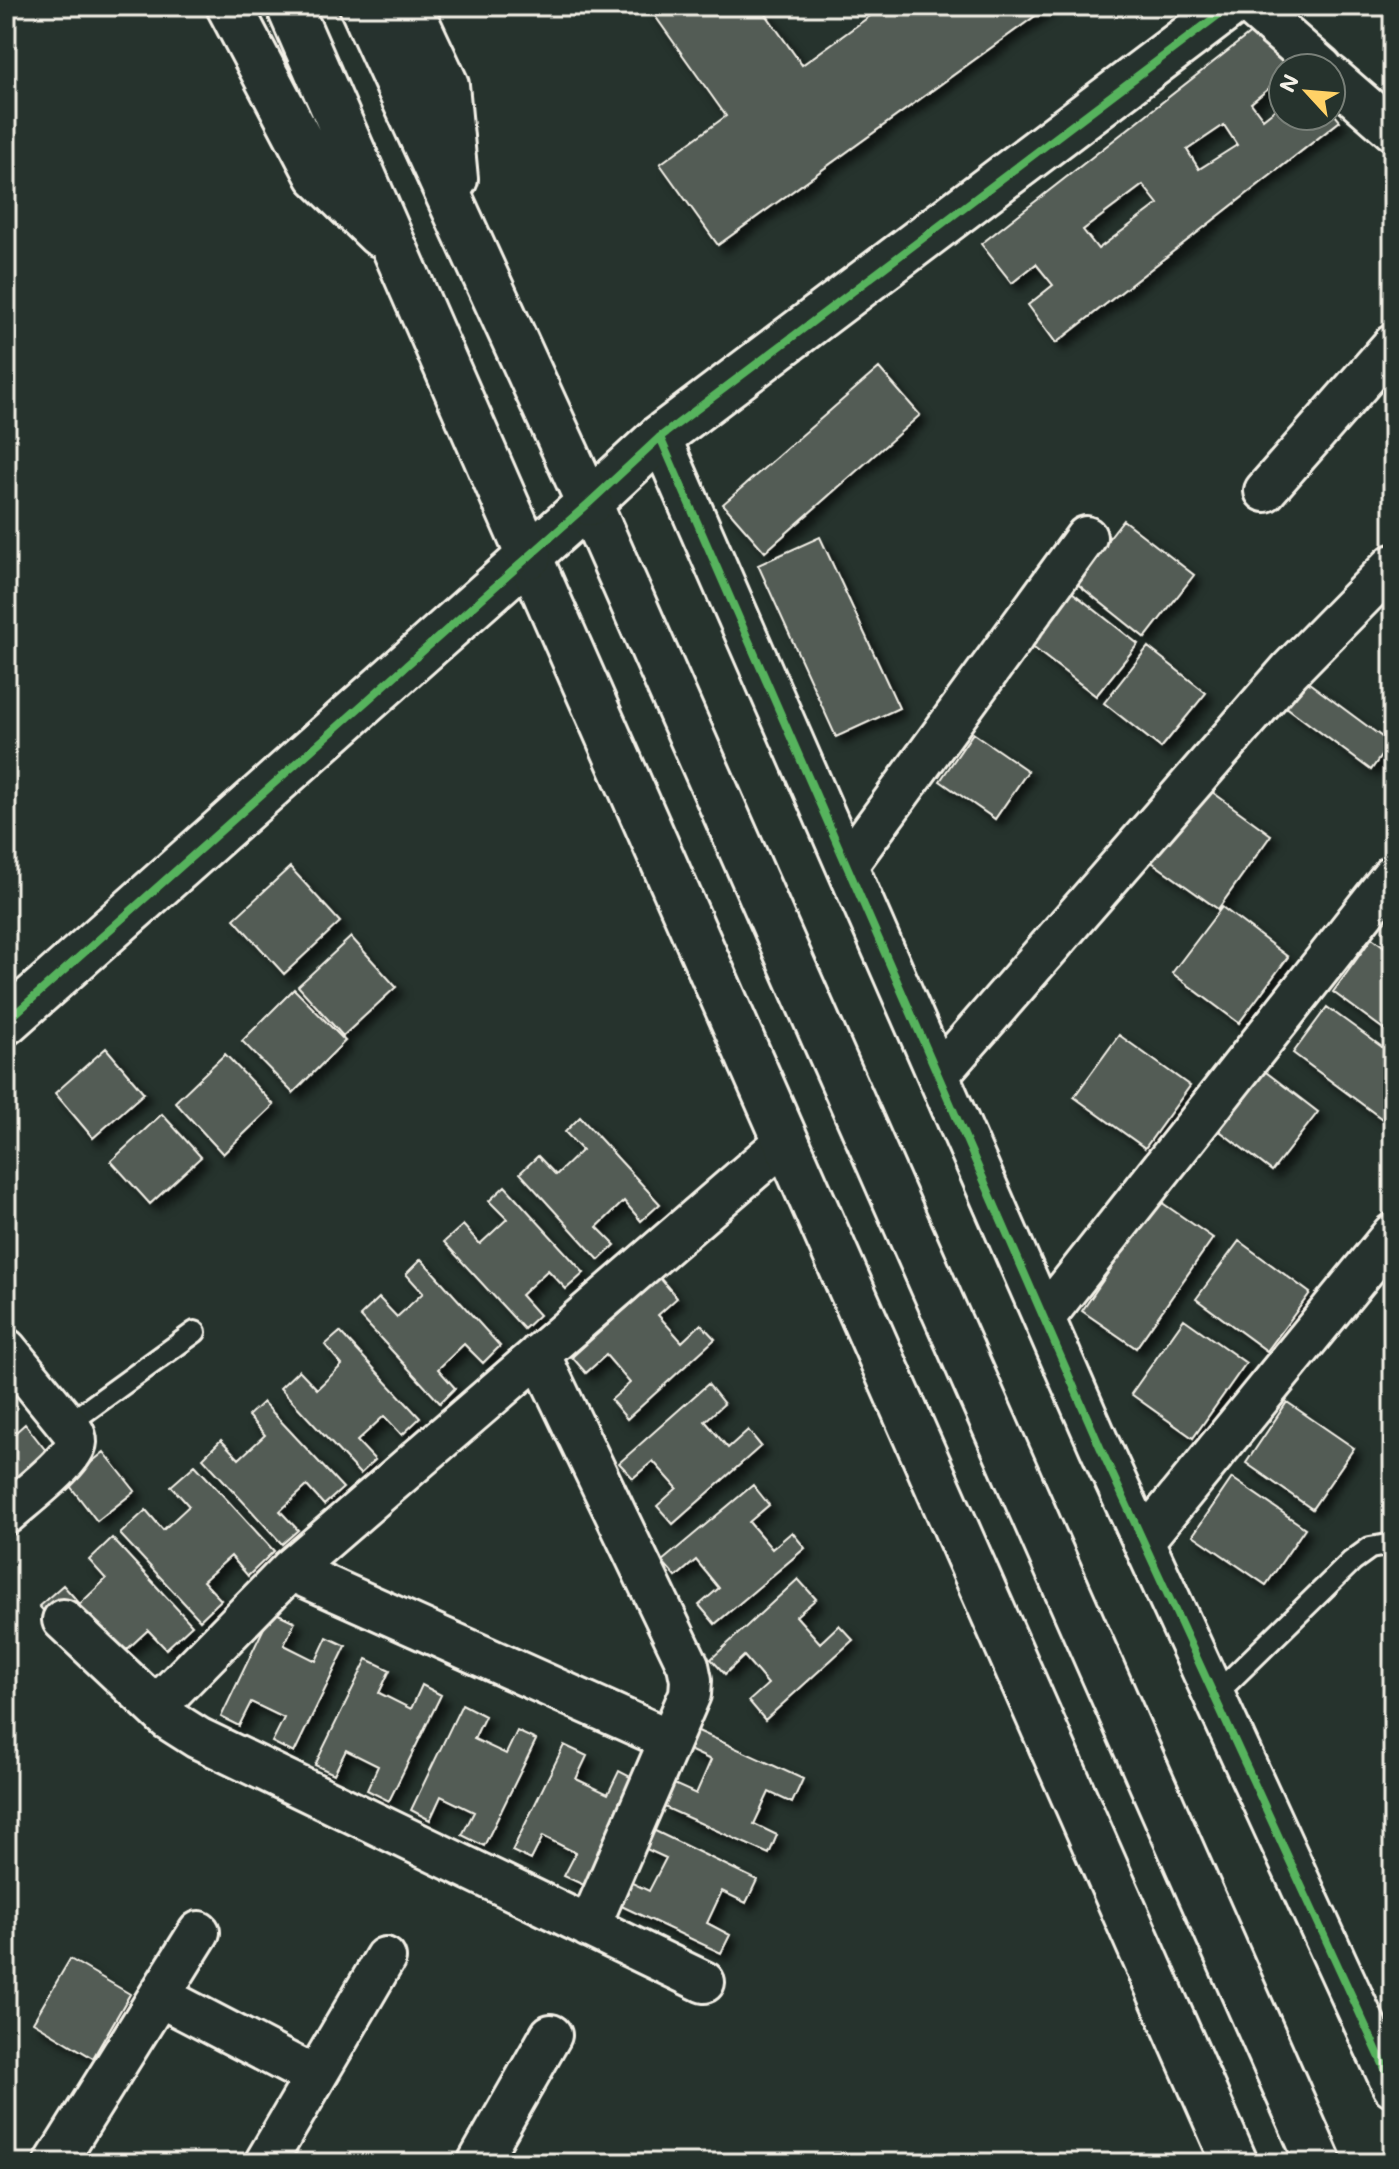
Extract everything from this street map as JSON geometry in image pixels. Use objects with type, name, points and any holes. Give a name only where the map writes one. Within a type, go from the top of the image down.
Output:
[{"type":"main road","points":[[229,6],[318,175],[395,249]]},
{"type":"main road","points":[[289,6],[1235,2163]]},
{"type":"main road","points":[[362,6],[589,503],[1319,2163]]},
{"type":"main road","points":[[409,6],[446,85],[458,215]]},
{"type":"main road","points":[[6,1022],[660,437],[1230,6]]},
{"type":"street","points":[[1251,6],[1304,52]]},
{"type":"street","points":[[1347,90],[1393,130]]},
{"type":"street","points":[[1265,491],[1393,345]]},
{"type":"street","points":[[660,437],[1143,1541],[1392,2080]]},
{"type":"street","points":[[847,865],[1086,537]]},
{"type":"street","points":[[938,1075],[1290,670],[1393,565]]},
{"type":"street","points":[[1044,1318],[1393,875]]},
{"type":"street","points":[[156,1707],[290,1570],[786,1141]]},
{"type":"street","points":[[1143,1541],[1393,1234]]},
{"type":"street","points":[[6,1349],[68,1424],[76,1440],[66,1461],[6,1514]]},
{"type":"street","points":[[539,1354],[688,1665],[691,1680],[690,1694],[589,1927]]},
{"type":"street","points":[[290,1570],[670,1740]]},
{"type":"street","points":[[63,1620],[168,1719],[198,1738],[704,1982]]},
{"type":"street","points":[[55,2163],[199,1932]]},
{"type":"street","points":[[265,2163],[385,1958]]},
{"type":"street","points":[[159,1996],[315,2077]]},
{"type":"street","points":[[478,2163],[551,2035]]},
{"type":"lane","points":[[68,1424],[195,1332]]},
{"type":"lane","points":[[1214,1696],[1352,1561],[1370,1548],[1393,1544]]},
{"type":"building","points":[[648,6],[760,6],[802,65],[884,6],[1049,6],[718,245],[660,164],[726,116]]},
{"type":"building","points":[[1257,28],[1276,52],[1267,52],[1267,90],[1251,103],[1263,119],[1267,116],[1267,132],[1326,132],[1056,343],[1028,305],[1053,285],[1036,264],[1012,283],[981,244]],"holes":[[[1224,125],[1237,145],[1199,169],[1187,150]],[[1143,185],[1158,204],[1098,249],[1083,230]]]},
{"type":"building","points":[[879,368],[920,415],[765,552],[723,504]]},
{"type":"building","points":[[1123,520],[1194,575],[1145,638],[1075,582]]},
{"type":"building","points":[[820,537],[899,708],[836,737],[758,565]]},
{"type":"building","points":[[1072,592],[1138,644],[1096,696],[1030,645]]},
{"type":"building","points":[[1148,647],[1206,693],[1161,748],[1104,703]]},
{"type":"building","points":[[1305,680],[1390,743],[1371,770],[1285,706]]},
{"type":"building","points":[[973,733],[1028,771],[995,819],[940,781]]},
{"type":"building","points":[[1200,783],[1271,835],[1218,909],[1146,858]]},
{"type":"building","points":[[290,867],[340,922],[284,974],[234,919]]},
{"type":"building","points":[[1222,907],[1288,957],[1239,1023],[1172,973]]},
{"type":"building","points":[[351,937],[396,987],[343,1036],[298,986]]},
{"type":"building","points":[[1372,938],[1393,953],[1393,1036],[1333,992]]},
{"type":"building","points":[[294,989],[345,1041],[293,1093],[242,1041]]},
{"type":"building","points":[[1327,1007],[1393,1055],[1393,1127],[1293,1053]]},
{"type":"building","points":[[1119,1035],[1190,1086],[1145,1148],[1074,1097]]},
{"type":"building","points":[[106,1048],[144,1093],[93,1138],[55,1093]]},
{"type":"building","points":[[225,1054],[274,1105],[223,1154],[175,1102]]},
{"type":"building","points":[[1258,1066],[1318,1112],[1272,1171],[1212,1125]]},
{"type":"building","points":[[162,1114],[201,1157],[150,1204],[111,1161]]},
{"type":"building","points":[[580,1117],[660,1204],[641,1221],[624,1201],[597,1227],[615,1245],[599,1260],[520,1173],[538,1156],[556,1175],[582,1150],[565,1132]]},
{"type":"building","points":[[505,1186],[584,1273],[566,1289],[548,1270],[521,1295],[539,1315],[524,1329],[444,1242],[463,1225],[480,1244],[507,1219],[489,1201]]},
{"type":"building","points":[[1158,1200],[1213,1238],[1136,1348],[1082,1311]]},
{"type":"building","points":[[1239,1241],[1310,1293],[1267,1351],[1196,1299]]},
{"type":"building","points":[[421,1259],[500,1346],[483,1363],[464,1344],[438,1369],[455,1388],[440,1403],[360,1316],[379,1298],[397,1317],[423,1293],[406,1274]]},
{"type":"building","points":[[660,1278],[677,1298],[658,1315],[682,1342],[701,1324],[715,1339],[627,1419],[611,1400],[630,1383],[606,1355],[586,1373],[572,1357]]},
{"type":"building","points":[[1184,1319],[1246,1363],[1193,1438],[1131,1394]]},
{"type":"building","points":[[340,1332],[420,1418],[402,1435],[384,1416],[357,1441],[375,1460],[360,1474],[280,1388],[299,1370],[317,1389],[342,1365],[325,1345]]},
{"type":"building","points":[[708,1384],[724,1404],[705,1421],[728,1448],[748,1430],[761,1446],[673,1524],[657,1506],[677,1488],[653,1461],[633,1478],[619,1463]]},
{"type":"building","points":[[263,1402],[343,1488],[324,1505],[307,1486],[280,1511],[298,1530],[282,1544],[203,1458],[221,1440],[239,1459],[265,1435],[248,1416]]},
{"type":"building","points":[[1287,1402],[1354,1448],[1312,1509],[1246,1463]]},
{"type":"building","points":[[25,1424],[50,1456],[6,1493],[6,1441]]},
{"type":"building","points":[[104,1452],[135,1491],[97,1521],[67,1482]]},
{"type":"building","points":[[195,1465],[274,1551],[248,1576],[231,1556],[203,1581],[221,1600],[200,1620],[120,1534],[146,1510],[163,1530],[189,1506],[171,1486]]},
{"type":"building","points":[[1232,1478],[1305,1528],[1266,1585],[1193,1535]]},
{"type":"building","points":[[753,1485],[769,1505],[749,1522],[772,1549],[792,1532],[805,1548],[715,1624],[699,1605],[719,1588],[696,1560],[676,1577],[662,1561]]},
{"type":"building","points":[[112,1538],[192,1625],[166,1649],[148,1630],[121,1655],[119,1693],[39,1606],[63,1585],[80,1604],[106,1579],[89,1560]]},
{"type":"building","points":[[798,1579],[816,1599],[796,1616],[820,1643],[839,1625],[853,1640],[765,1720],[749,1701],[768,1684],[744,1656],[725,1674],[711,1659]]},
{"type":"building","points":[[272,1611],[295,1622],[284,1645],[316,1661],[327,1637],[346,1646],[294,1753],[272,1742],[284,1718],[251,1702],[239,1726],[221,1717]]},
{"type":"building","points":[[367,1659],[390,1670],[379,1693],[411,1709],[422,1685],[441,1695],[389,1801],[367,1790],[378,1766],[346,1750],[334,1774],[315,1765]]},
{"type":"building","points":[[462,1704],[485,1716],[474,1739],[506,1754],[517,1731],[536,1740],[484,1846],[462,1835],[474,1812],[441,1796],[430,1820],[411,1810]]},
{"type":"building","points":[[696,1730],[803,1779],[792,1803],[769,1792],[754,1824],[777,1835],[769,1854],[662,1806],[672,1783],[696,1794],[711,1760],[687,1749]]},
{"type":"building","points":[[564,1745],[587,1756],[576,1779],[608,1794],[619,1771],[638,1781],[586,1886],[564,1876],[576,1853],[543,1836],[531,1860],[512,1851]]},
{"type":"building","points":[[651,1829],[757,1880],[746,1903],[722,1891],[707,1923],[730,1935],[721,1953],[615,1903],[626,1880],[649,1891],[666,1858],[642,1847]]},
{"type":"building","points":[[70,1959],[130,1994],[93,2058],[33,2022]]},
{"type":"cycle path","points":[[6,1022],[660,437],[1230,6]]},
{"type":"cycle path","points":[[660,437],[1100,1447],[1393,2086]]}]
